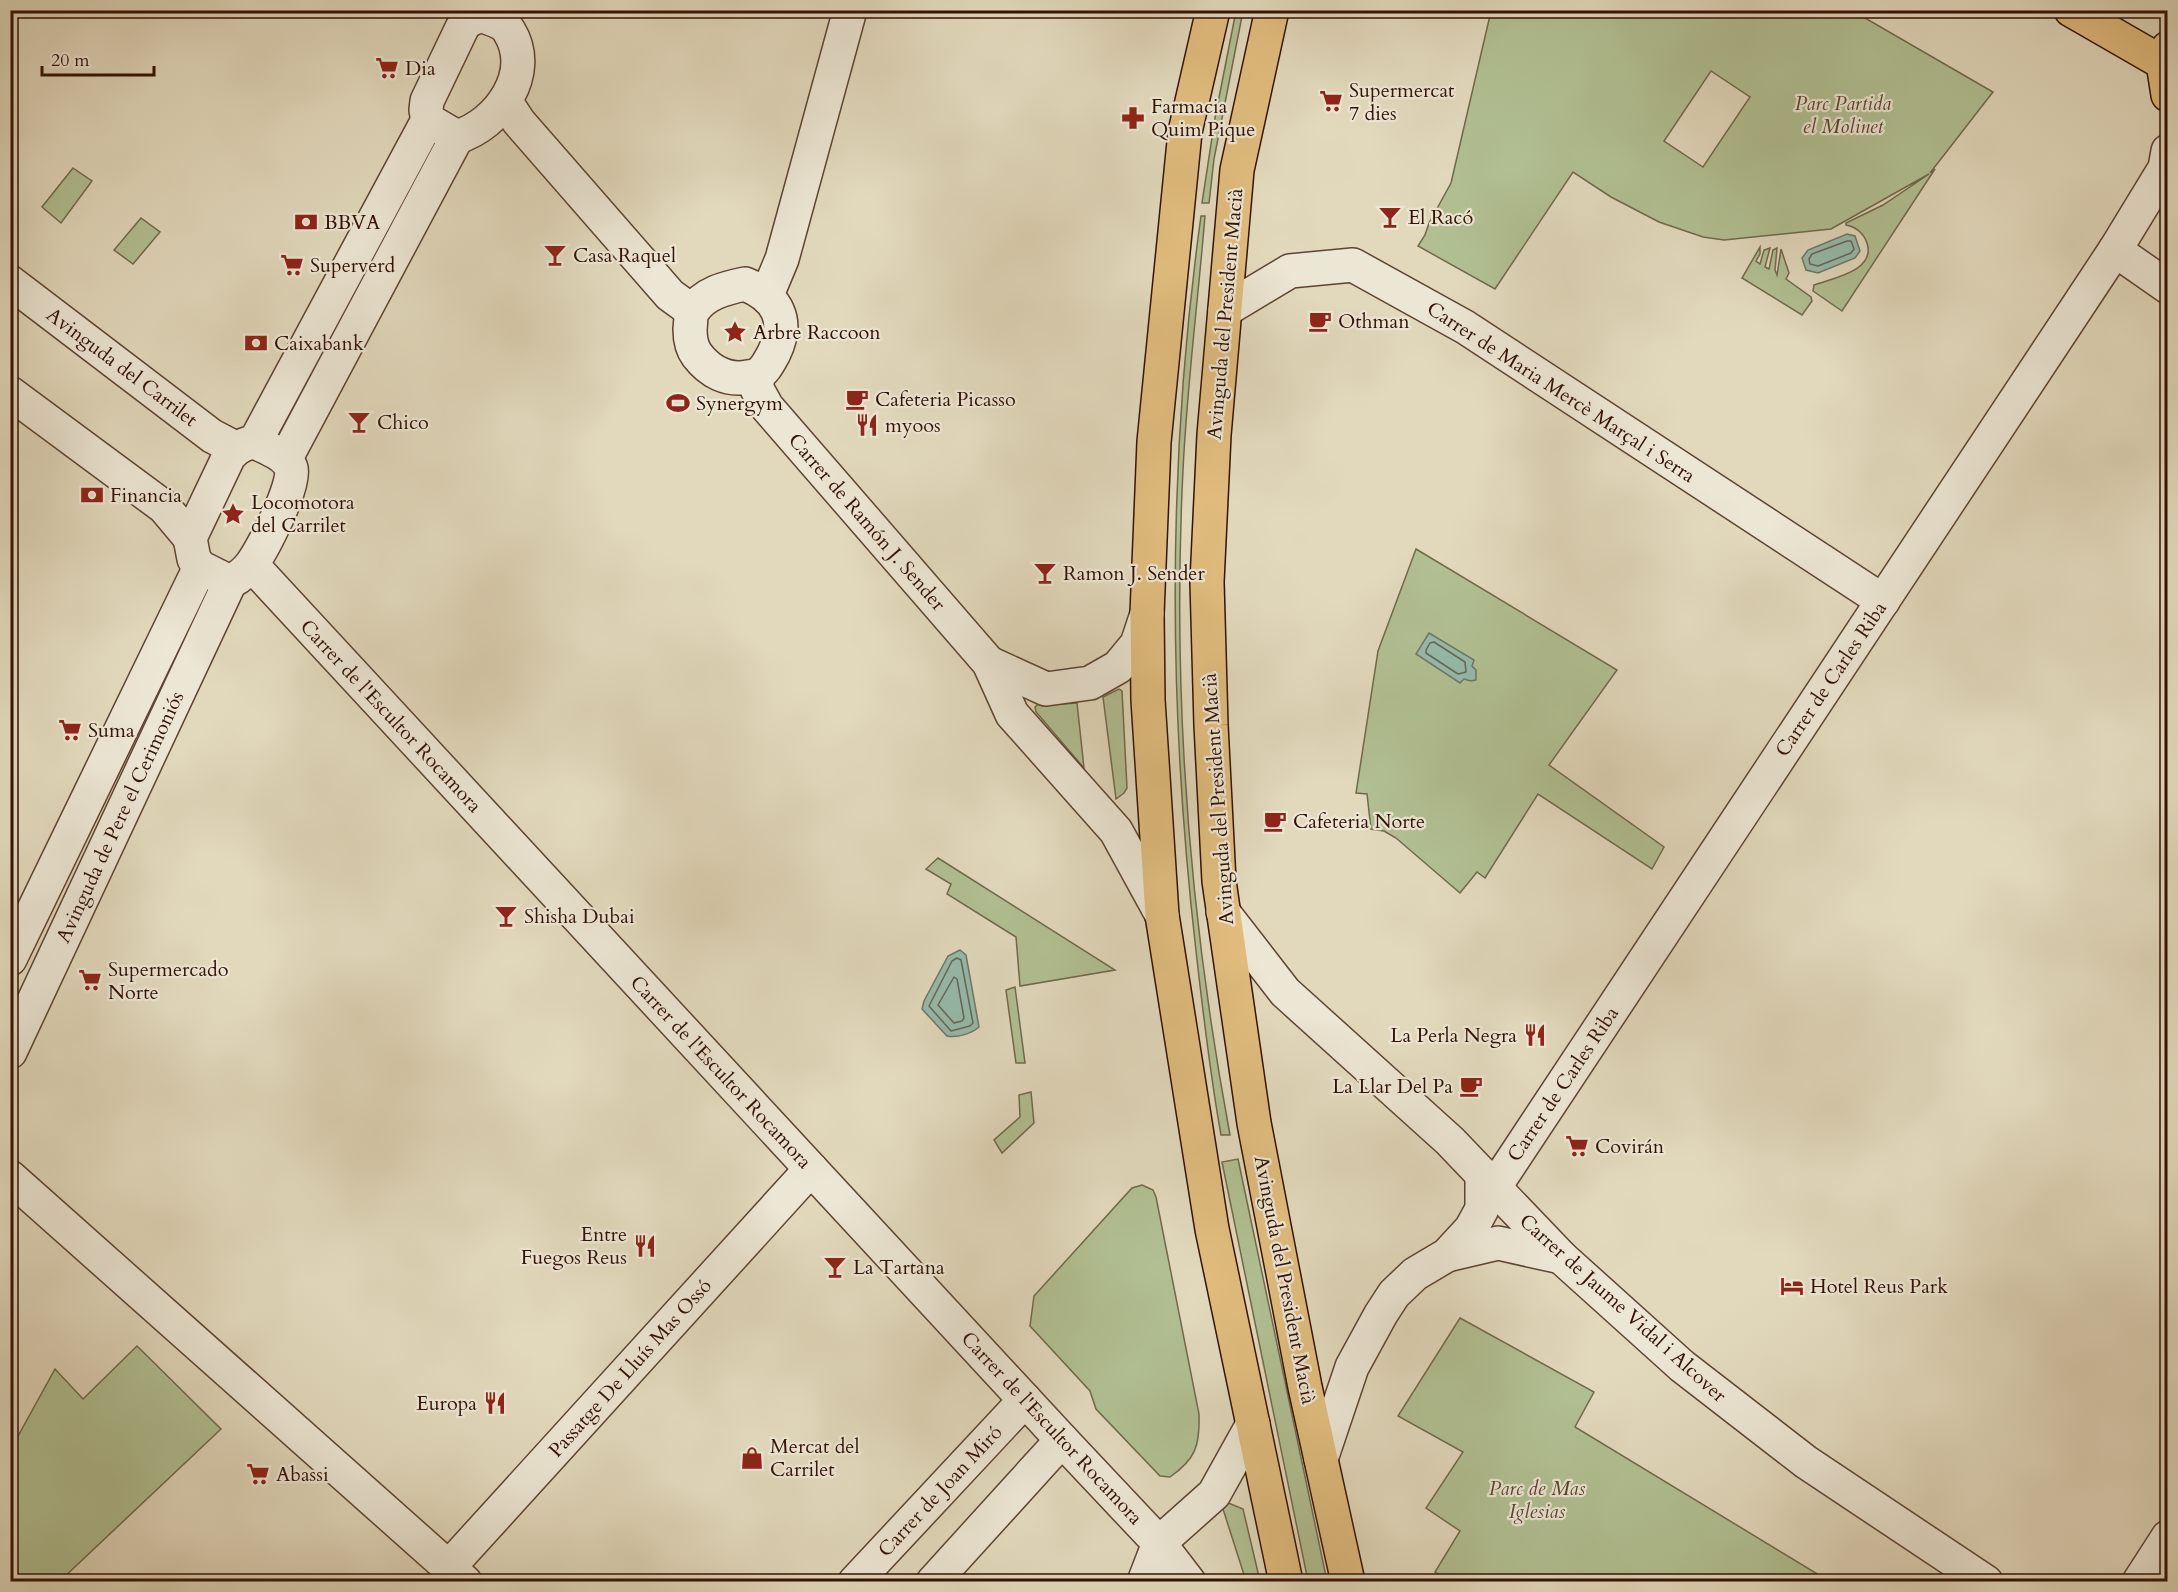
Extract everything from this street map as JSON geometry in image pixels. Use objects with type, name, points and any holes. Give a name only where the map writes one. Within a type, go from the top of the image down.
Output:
[{"type":"main road","points":[[1213,10],[1185,132],[1154,442],[1147,614],[1148,700],[1162,915],[1212,1229],[1286,1581]]},
{"type":"main road","name":"Avinguda del President Macià","points":[[1272,10],[1237,170],[1214,435],[1207,582],[1211,736],[1219,881],[1254,1123],[1347,1581]]},
{"type":"main road","points":[[2071,10],[2166,69]]},
{"type":"street","points":[[767,295],[782,259],[850,10]]},
{"type":"street","points":[[10,959],[195,553],[222,469],[229,456],[245,445],[428,120],[427,101],[465,16],[481,15],[502,24],[510,20],[517,63],[512,88],[499,111],[480,128],[457,137],[286,458]]},
{"type":"street","points":[[505,101],[519,122],[670,295],[692,311]]},
{"type":"street","points":[[428,120],[457,137]]},
{"type":"street","name":"Carrer de Carles Riba","points":[[1488,1181],[1883,601],[2115,250],[2167,162]]},
{"type":"street","points":[[2115,250],[2168,287]]},
{"type":"street","name":"Carrer de Maria Mercè Marçal i Serra","points":[[1225,310],[1290,271],[1353,265],[1465,327],[1883,601]]},
{"type":"street","name":"Avinguda del Carrilet","points":[[10,282],[212,436],[286,458]]},
{"type":"street","points":[[745,284],[767,295],[780,317],[777,346],[769,362],[757,375],[739,379],[718,375],[705,366],[694,350],[690,339],[692,311],[712,293],[729,287],[745,284]]},
{"type":"street","name":"Carrer de Ramón J. Sender","points":[[757,375],[757,389],[767,407],[990,663],[1012,714],[1116,831],[1162,915]]},
{"type":"street","points":[[10,393],[164,507],[195,553],[241,573]]},
{"type":"street","name":"Avinguda de Pere el Cerimoniós","points":[[10,1052],[241,573],[288,495],[293,470],[286,458]]},
{"type":"street","name":"Carrer de l'Escultor Rocamora","points":[[241,573],[811,1169],[1159,1543],[1189,1581]]},
{"type":"street","name":"Carrer de Ramón J. Sender","points":[[990,663],[1046,689],[1090,683],[1118,667],[1137,644],[1147,614]]},
{"type":"street","name":"Carrer de Jaume Vidal i Alcover","points":[[1223,912],[1285,992],[1383,1079],[1562,1257],[1682,1366],[1737,1411],[1806,1462],[1986,1581]]},
{"type":"street","name":"Passatge De Lluís Mas Ossó","points":[[457,1574],[811,1169]]},
{"type":"street","points":[[10,1177],[457,1574]]},
{"type":"street","points":[[1321,1459],[1352,1367],[1381,1314],[1394,1294],[1415,1274],[1447,1255],[1471,1229],[1482,1209],[1488,1181]]},
{"type":"street","points":[[1447,1255],[1498,1244],[1562,1257]]},
{"type":"street","name":"Carrer de Joan Miró","points":[[855,1581],[1025,1400]]},
{"type":"street","points":[[1144,1581],[1159,1543],[1214,1494],[1253,1424]]},
{"type":"street","points":[[933,1581],[1062,1440]]},
{"type":"street","points":[[1114,1495],[1162,1509],[1214,1494]]},
{"type":"street","points":[[2139,1581],[2168,1537]]},
{"type":"green space","points":[[1236,11],[1243,11],[1214,159],[1209,203],[1202,203],[1215,118]]},
{"type":"green space","name":"Parc Partida el Molinet","points":[[1491,11],[1853,11],[1993,92],[1930,173],[1935,169],[1842,311],[1813,291],[1814,285],[1851,272],[1865,260],[1868,253],[1865,239],[1859,231],[1846,223],[1883,205],[1929,174],[1831,229],[1724,240],[1703,237],[1659,222],[1611,197],[1573,172],[1495,289],[1418,246],[1451,183]],"holes":[[[1711,71],[1750,97],[1703,167],[1664,141]]]},
{"type":"green space","points":[[73,168],[92,181],[61,223],[42,207]]},
{"type":"green space","points":[[1201,216],[1205,216],[1183,470],[1180,553],[1182,720],[1194,887],[1216,1053],[1230,1135],[1221,1135],[1201,997],[1187,859],[1176,676],[1177,491],[1182,399]]},
{"type":"green space","points":[[141,218],[160,232],[133,264],[114,250]]},
{"type":"green space","points":[[1760,247],[1760,254],[1756,261],[1760,264],[1764,250],[1770,248],[1765,267],[1769,269],[1773,250],[1777,248],[1775,270],[1777,275],[1781,249],[1789,273],[1786,279],[1811,297],[1812,301],[1802,315],[1742,278]]},
{"type":"green space","points":[[1416,549],[1617,670],[1549,765],[1664,847],[1652,869],[1538,794],[1485,878],[1477,872],[1460,893],[1396,838],[1384,831],[1371,829],[1367,794],[1356,793],[1378,651]]},
{"type":"green space","points":[[1119,689],[1122,691],[1127,788],[1116,799],[1103,697]]},
{"type":"green space","points":[[1042,701],[1077,703],[1084,768],[1036,712],[1035,707]]},
{"type":"green space","points":[[938,858],[1115,970],[1020,986],[1016,937],[947,894],[951,884],[926,869]]},
{"type":"green space","points":[[1015,987],[1025,1063],[1016,1063],[1006,990]]},
{"type":"green space","points":[[1031,1092],[1034,1123],[1002,1153],[994,1140],[1020,1117],[1019,1095]]},
{"type":"green space","points":[[1238,1159],[1327,1581],[1308,1581],[1222,1162]]},
{"type":"green space","points":[[1142,1185],[1153,1190],[1156,1197],[1199,1414],[1199,1434],[1195,1450],[1186,1464],[1170,1477],[1160,1476],[1096,1409],[1090,1391],[1030,1326],[1034,1296],[1132,1188]]},
{"type":"green space","name":"Parc de Mas Iglesias","points":[[1460,1318],[1594,1392],[1575,1427],[1829,1581],[1450,1582],[1435,1572],[1460,1531],[1426,1508],[1463,1452],[1398,1416]]},
{"type":"green space","points":[[137,1346],[221,1429],[60,1581],[11,1581],[11,1449],[55,1369],[83,1399]]},
{"type":"green space","points":[[1226,1502],[1243,1509],[1260,1581],[1246,1581],[1223,1509]]},
{"type":"water","points":[[1847,234],[1855,236],[1860,251],[1855,258],[1818,273],[1806,270],[1802,258],[1808,250]]},
{"type":"water","points":[[1429,633],[1474,660],[1472,666],[1476,670],[1476,680],[1464,679],[1460,683],[1416,654]]},
{"type":"water","points":[[960,950],[966,955],[979,1027],[964,1035],[947,1036],[922,1009],[948,956]]},
{"type":"place","name":"Dia","points":[[387,68]]},
{"type":"place","name":"Supermercat 7 dies","points":[[1331,101]]},
{"type":"place","name":"Farmacia Quim Pique","points":[[1133,118]]},
{"type":"place","name":"El Racó","points":[[1390,217]]},
{"type":"place","name":"BBVA","points":[[306,222]]},
{"type":"place","name":"Casa Raquel","points":[[555,255]]},
{"type":"place","name":"Superverd","points":[[292,265]]},
{"type":"place","name":"Othman","points":[[1320,321]]},
{"type":"place","name":"Arbre Raccoon","points":[[735,332]]},
{"type":"place","name":"Caixabank","points":[[256,343]]},
{"type":"place","name":"Cafeteria Picasso","points":[[857,399]]},
{"type":"place","name":"Synergym","points":[[678,403]]},
{"type":"place","name":"Chico","points":[[359,422]]},
{"type":"place","name":"myoos","points":[[867,425]]},
{"type":"place","name":"Financia","points":[[92,495]]},
{"type":"place","name":"Locomotora del Carrilet","points":[[233,514]]},
{"type":"place","name":"Ramon J. Sender","points":[[1045,573]]},
{"type":"place","name":"Suma","points":[[70,730]]},
{"type":"place","name":"Cafeteria Norte","points":[[1275,821]]},
{"type":"place","name":"Shisha Dubai","points":[[506,916]]},
{"type":"place","name":"Supermercado Norte","points":[[90,980]]},
{"type":"place","name":"La Perla Negra","points":[[1535,1035]]},
{"type":"place","name":"La Llar Del Pa","points":[[1471,1086]]},
{"type":"place","name":"Covirán","points":[[1577,1146]]},
{"type":"place","name":"Entre Fuegos Reus","points":[[645,1246]]},
{"type":"place","name":"La Tartana","points":[[835,1267]]},
{"type":"place","name":"Hotel Reus Park","points":[[1792,1286]]},
{"type":"place","name":"Europa","points":[[495,1403]]},
{"type":"place","name":"Mercat del Carrilet","points":[[752,1458]]},
{"type":"place","name":"Abassi","points":[[258,1474]]}]
